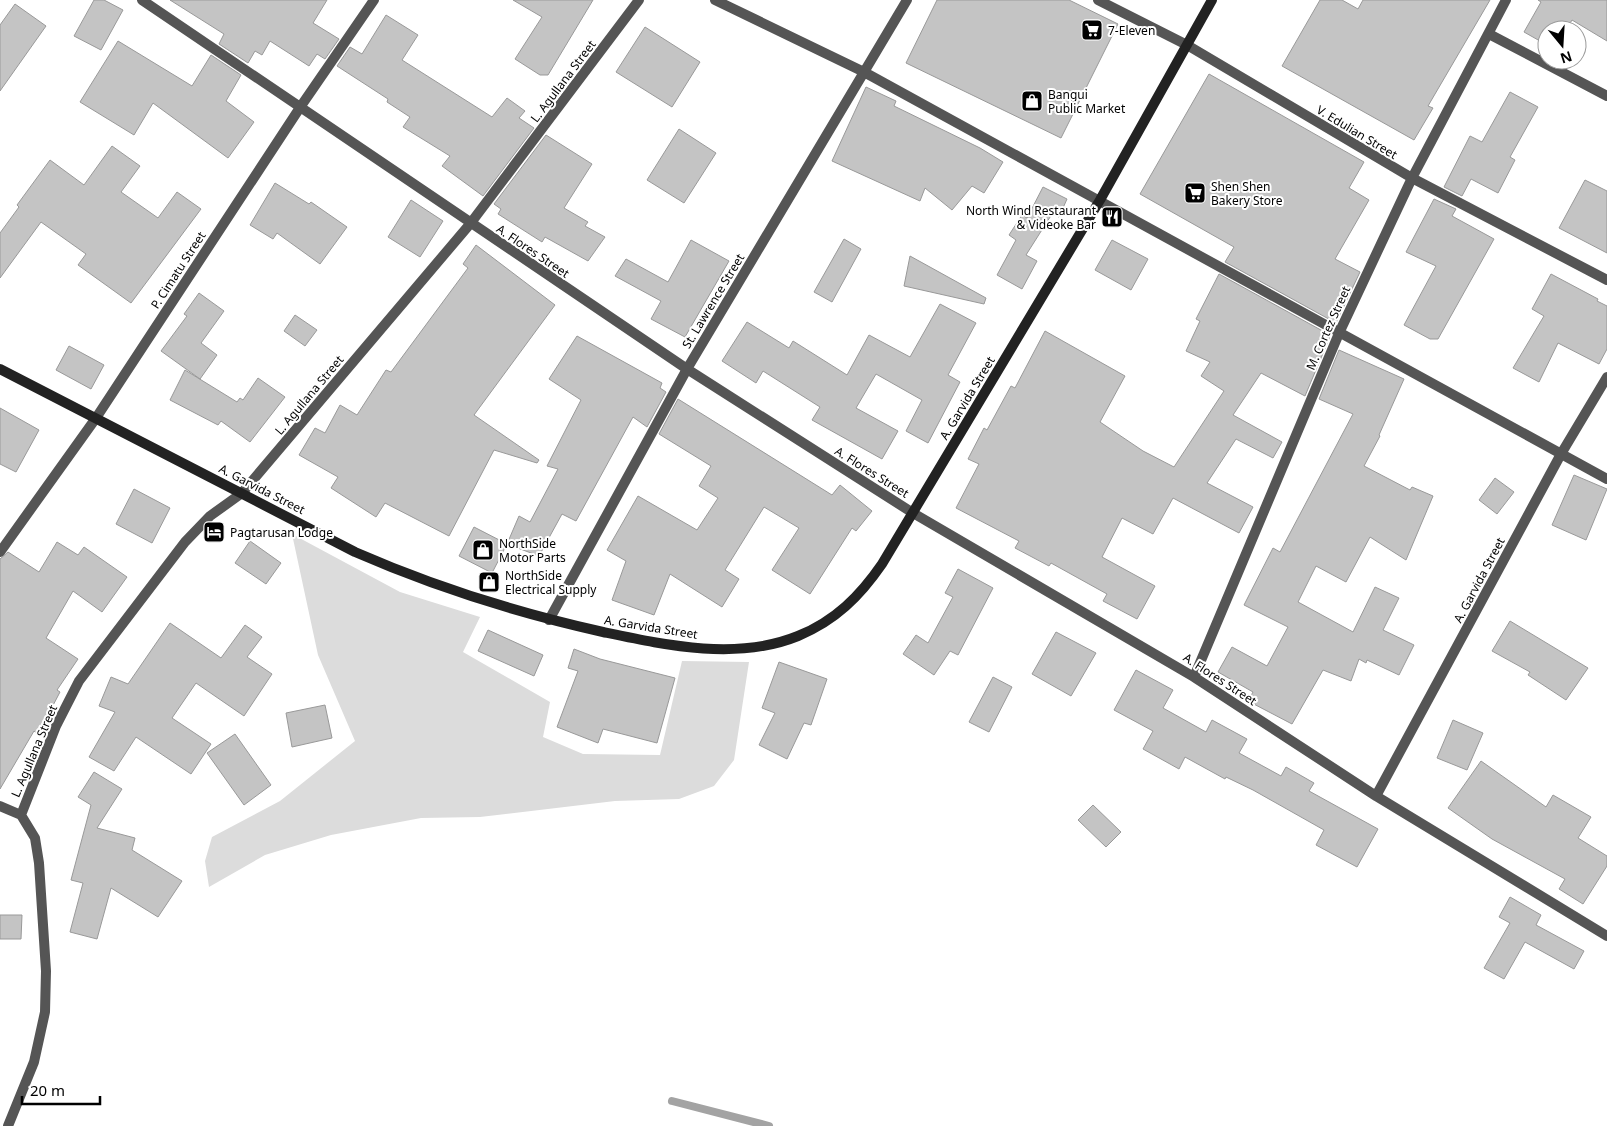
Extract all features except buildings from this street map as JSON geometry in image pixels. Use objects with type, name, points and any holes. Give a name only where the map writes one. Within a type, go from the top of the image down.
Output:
[{"type":"main road","name":"A. Garvida Street","points":[[0,369],[355,552],[413,577],[549,620],[678,646],[748,648],[773,644],[797,637],[824,624],[846,608],[864,589],[913,513],[1100,200],[1212,0]]},
{"type":"street","name":"A. Flores Street","points":[[142,0],[301,106],[470,224],[686,369],[913,513],[1194,677],[1376,796],[1607,936]]},
{"type":"street","name":"P. Cimatu Street","points":[[0,552],[96,418],[301,106],[374,0]]},
{"type":"street","name":"L. Agullana Street","points":[[21,815],[56,726],[79,681],[185,542],[210,516],[242,493],[470,224],[639,0]]},
{"type":"street","points":[[715,0],[864,72],[1340,331],[1607,479]]},
{"type":"street","name":"St. Lawrence Street","points":[[549,620],[686,369],[907,0]]},
{"type":"street","name":"V. Edulian Street","points":[[1098,0],[1187,45],[1412,178],[1607,280]]},
{"type":"street","name":"M. Cortez Street","points":[[1194,677],[1340,331],[1412,178],[1506,0]]},
{"type":"street","points":[[1489,34],[1607,96]]},
{"type":"street","name":"A. Garvida Street","points":[[1376,796],[1561,454],[1607,377]]},
{"type":"street","points":[[0,806],[21,815],[35,838],[40,863],[46,972],[45,1012],[34,1062],[8,1126]]},
{"type":"shaded area","points":[[292,534],[400,592],[480,617],[463,652],[550,702],[543,737],[583,754],[660,755],[682,661],[749,662],[734,760],[714,786],[679,799],[615,801],[480,817],[421,818],[331,835],[265,855],[209,887],[205,861],[212,837],[280,801],[355,741],[318,655]]},
{"type":"waterway","points":[[672,1101],[769,1126]]},
{"type":"place","name":"7-Eleven","points":[[1092,30]]},
{"type":"place","name":"Bangui Public Market","points":[[1032,101]]},
{"type":"place","name":"Shen Shen Bakery Store","points":[[1195,193]]},
{"type":"place","name":"North Wind Restaurant & Videoke Bar","points":[[1112,217]]},
{"type":"place","name":"Pagtarusan Lodge","points":[[214,532]]},
{"type":"place","name":"NorthSide Motor Parts","points":[[483,550]]},
{"type":"place","name":"NorthSide Electrical Supply","points":[[489,582]]}]
